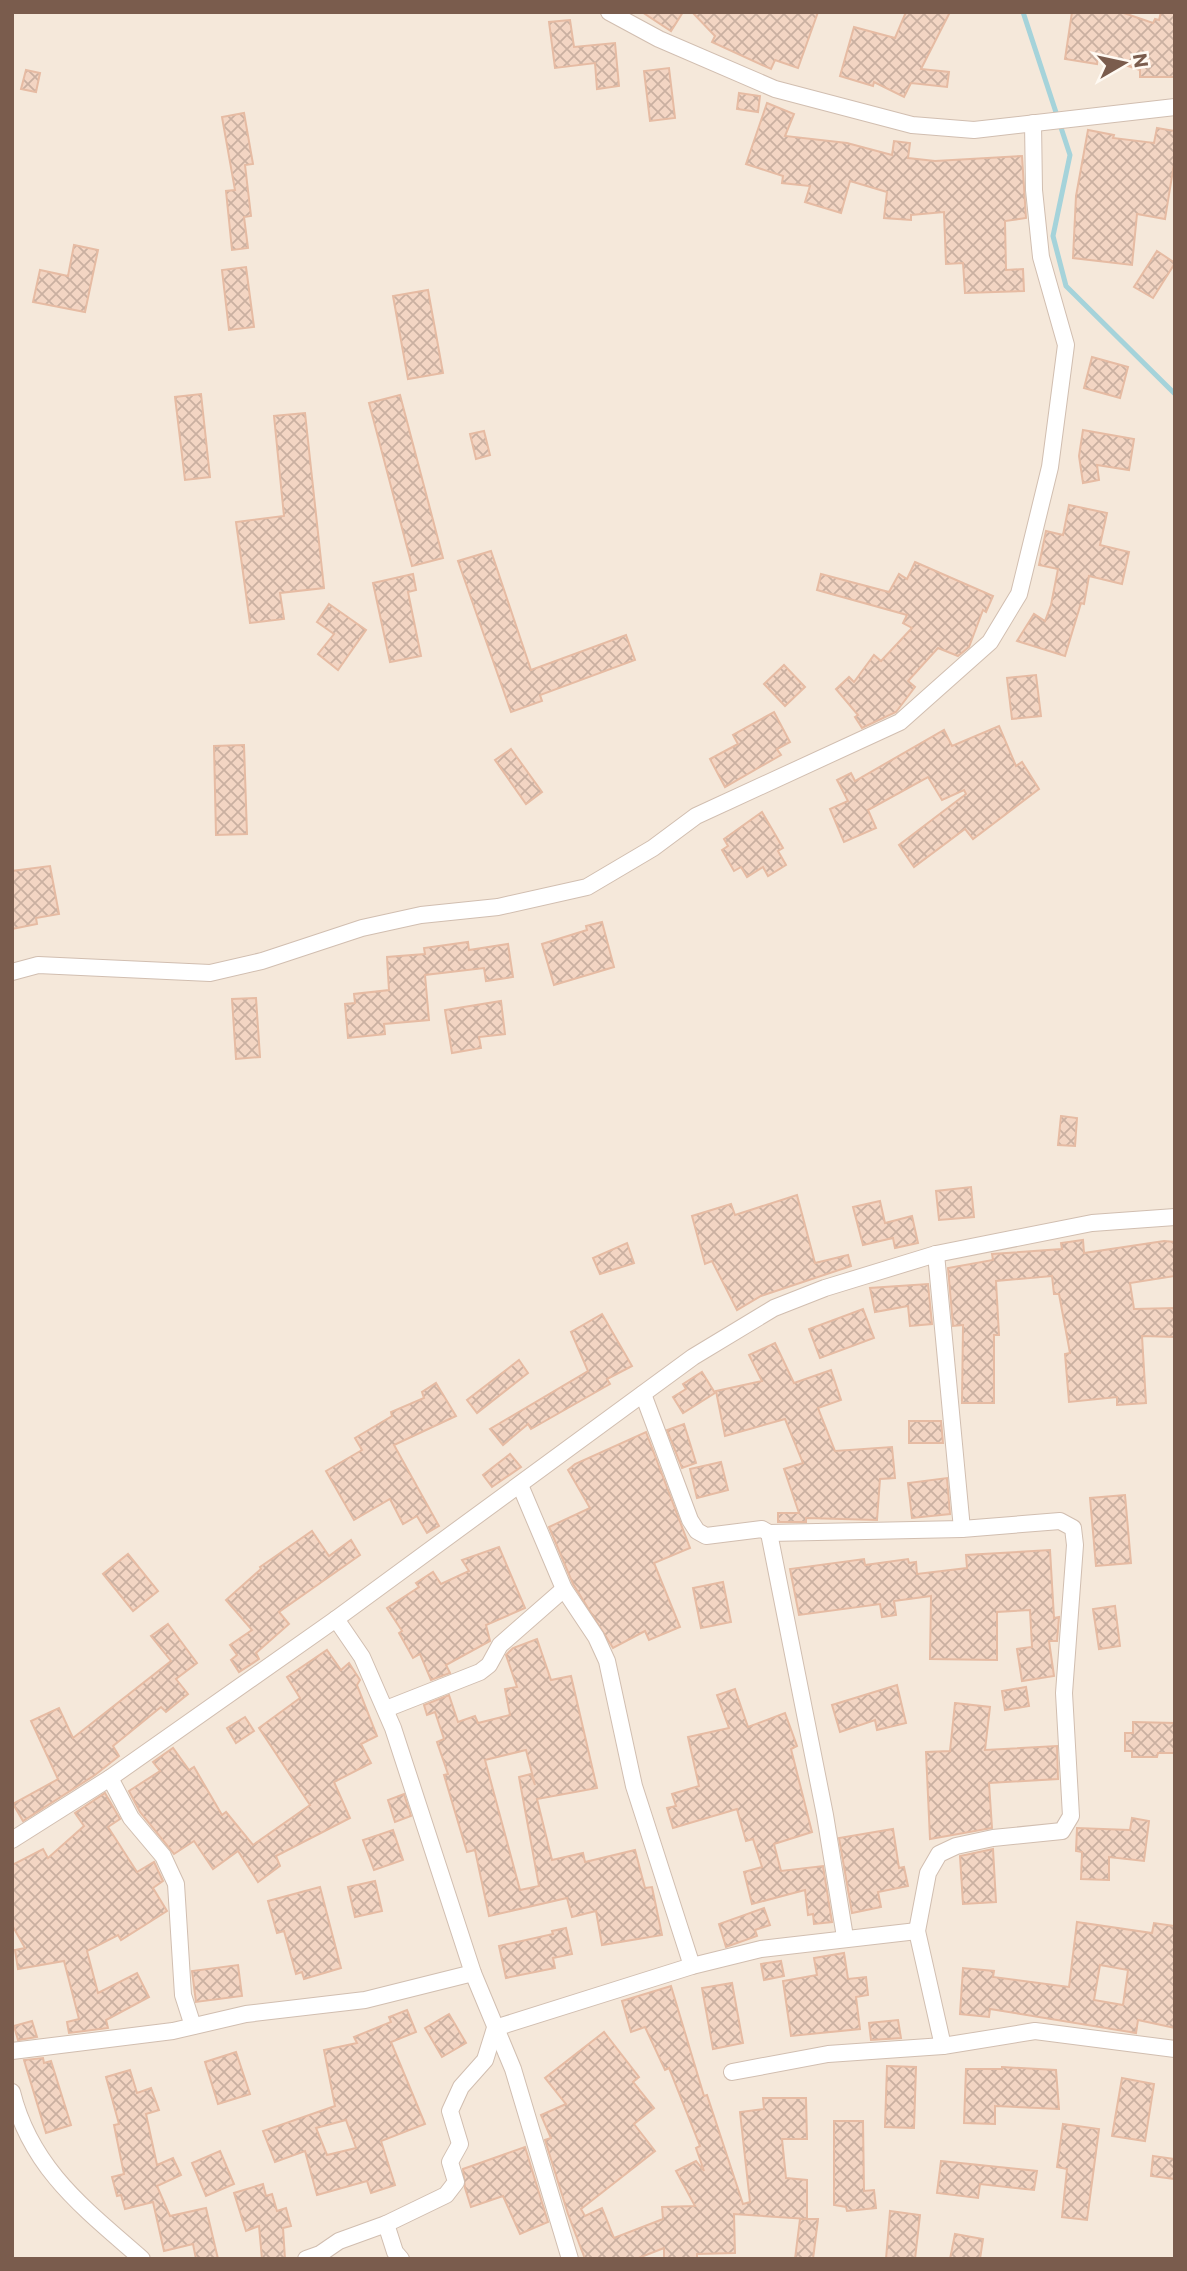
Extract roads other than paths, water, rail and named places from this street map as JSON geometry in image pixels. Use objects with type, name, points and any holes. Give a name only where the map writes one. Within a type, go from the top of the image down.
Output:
[{"type":"street","points":[[609,12],[627,17],[659,39],[775,89],[912,125],[974,130],[1175,107]]},
{"type":"street","points":[[12,972],[38,965],[211,973],[262,961],[362,928],[421,915],[498,906],[587,887],[653,848],[696,816],[900,722],[990,642],[1020,594],[1050,467],[1066,345],[1041,257],[1034,190],[1035,123]]},
{"type":"street","points":[[12,1840],[110,1778],[336,1619],[693,1357],[774,1308],[825,1288],[936,1254],[1092,1223],[1175,1217]]},
{"type":"street","points":[[936,1254],[962,1530]]},
{"type":"street","points":[[643,1394],[690,1520],[698,1531],[706,1535],[762,1528],[769,1533],[962,1530],[1060,1521],[1073,1528],[1075,1545],[1064,1693],[1072,1816],[1062,1831],[993,1838],[956,1846],[939,1854],[928,1873],[917,1931],[943,2046]]},
{"type":"street","points":[[520,1485],[564,1590],[596,1637],[607,1661],[635,1786],[692,1966]]},
{"type":"street","points":[[769,1533],[825,1815],[845,1937]]},
{"type":"street","points":[[386,1709],[480,1672],[489,1665],[500,1645],[564,1590]]},
{"type":"street","points":[[336,1619],[362,1657],[386,1709],[473,1973],[513,2069],[570,2259]]},
{"type":"street","points":[[110,1778],[131,1818],[163,1856],[176,1884],[183,1995],[193,2026]]},
{"type":"street","points":[[495,2028],[692,1966],[761,1949],[845,1937],[917,1931]]},
{"type":"street","points":[[12,2051],[193,2026],[246,2014],[365,2000],[473,1973]]},
{"type":"street","points":[[306,2259],[320,2254],[339,2241],[386,2224],[446,2195],[456,2182],[450,2162],[460,2144],[450,2111],[461,2087],[485,2060],[495,2028]]},
{"type":"street","points":[[733,2072],[828,2054],[943,2046],[1035,2031],[1175,2049]]},
{"type":"street","points":[[12,2092],[26,2136],[67,2193],[142,2259]]},
{"type":"street","points":[[386,2224],[395,2252],[401,2259]]},
{"type":"waterway","points":[[1023,12],[1070,155],[1053,236],[1066,286],[1175,394]]}]
